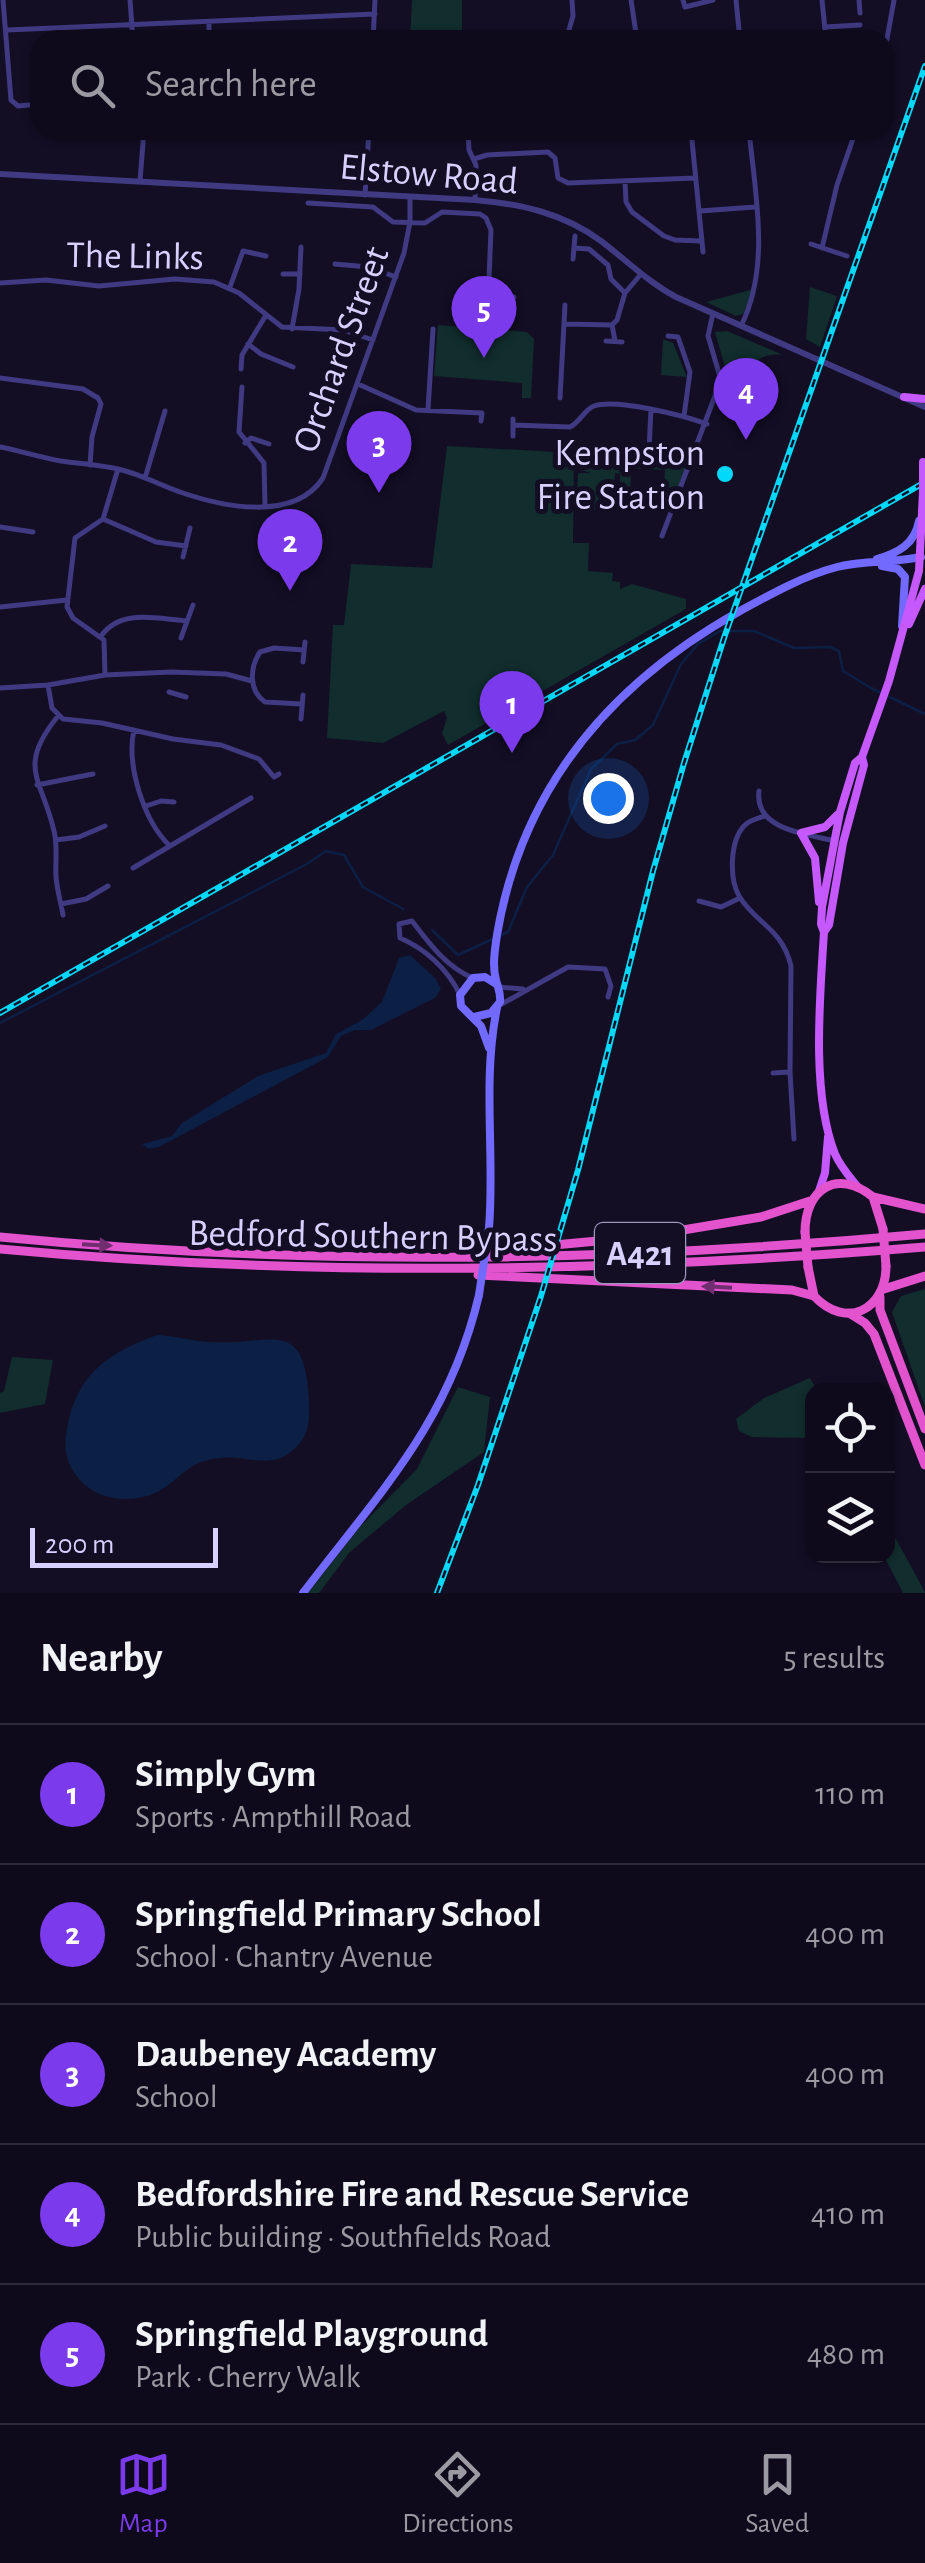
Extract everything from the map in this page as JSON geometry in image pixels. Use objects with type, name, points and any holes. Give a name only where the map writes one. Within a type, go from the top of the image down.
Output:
[{"type":"highway","points":[[356,1258],[514,1250],[641,1237],[779,1213],[838,1184],[856,1186],[873,1196],[925,1209]]},
{"type":"highway","points":[[873,1196],[883,1228],[886,1266],[880,1310],[925,1430]]},
{"type":"highway","points":[[810,1201],[805,1232],[814,1296]]},
{"type":"highway","name":"Bedford Southern Bypass","points":[[0,1237],[356,1258],[591,1256],[925,1234]]},
{"type":"highway","name":"Bedford Southern Bypass","points":[[0,1248],[169,1264],[414,1270],[598,1266],[925,1247]]},
{"type":"highway","points":[[414,1270],[792,1290],[814,1296],[830,1308],[858,1317],[874,1334],[925,1465]]},
{"type":"highway","points":[[849,1313],[866,1309],[882,1293],[925,1276]]},
{"type":"main road","points":[[904,397],[925,398]]},
{"type":"main road","points":[[824,932],[829,925],[840,812],[888,682],[923,557],[924,458]]},
{"type":"main road","points":[[863,563],[894,554],[906,546],[918,528],[924,496]]},
{"type":"main road","points":[[303,1593],[388,1485],[427,1428],[457,1367],[479,1295],[489,1228],[490,1053],[498,1007],[494,957],[497,938],[512,873],[536,815],[571,754],[610,707],[659,663],[723,621],[800,580],[836,568],[923,557]]},
{"type":"main road","points":[[863,563],[894,568],[903,574],[906,588],[902,637]]},
{"type":"main road","points":[[902,637],[925,589]]},
{"type":"main road","points":[[818,1192],[825,1174],[828,1133],[820,1020],[822,907],[838,842],[864,765],[862,757]]},
{"type":"main road","points":[[822,907],[818,901],[815,858],[801,832],[825,827],[840,812]]},
{"type":"main road","points":[[490,1053],[481,1026],[461,1006],[460,994],[494,957]]},
{"type":"main road","points":[[475,978],[488,978],[498,986]]},
{"type":"main road","points":[[474,1018],[486,1016],[498,1007]]},
{"type":"main road","points":[[828,1133],[840,1165],[856,1186]]},
{"type":"street","points":[[4,0],[4,76],[12,103],[30,105]]},
{"type":"street","points":[[130,0],[132,30]]},
{"type":"street","points":[[374,30],[375,0]]},
{"type":"street","points":[[568,30],[572,0]]},
{"type":"street","points":[[632,0],[636,30]]},
{"type":"street","points":[[684,7],[713,0]]},
{"type":"street","points":[[736,0],[739,30]]},
{"type":"street","points":[[822,0],[825,30]]},
{"type":"street","points":[[859,0],[860,13]]},
{"type":"street","points":[[889,30],[894,0]]},
{"type":"street","points":[[7,30],[375,14]]},
{"type":"street","points":[[209,22],[209,30]]},
{"type":"street","points":[[825,27],[860,25]]},
{"type":"street","points":[[140,181],[143,140]]},
{"type":"street","points":[[365,194],[368,140]]},
{"type":"street","points":[[470,140],[476,200]]},
{"type":"street","points":[[693,140],[703,252]]},
{"type":"street","points":[[741,326],[752,304],[758,276],[750,140]]},
{"type":"street","points":[[822,248],[850,140]]},
{"type":"street","points":[[474,159],[543,152],[556,158],[562,182],[696,178]]},
{"type":"street","name":"Elstow Road","points":[[0,174],[476,200],[522,206],[562,218],[598,239],[676,297],[925,407]]},
{"type":"street","points":[[626,182],[626,202],[632,212],[664,236],[701,241]]},
{"type":"street","name":"Orchard Street","points":[[0,447],[118,469],[206,500],[265,506],[294,502],[317,488],[396,277],[410,222],[410,197]]},
{"type":"street","points":[[308,203],[316,207],[373,207],[393,222],[424,223],[442,212],[480,214],[486,218],[492,230],[486,288],[468,302],[463,321]]},
{"type":"street","points":[[700,211],[755,206]]},
{"type":"street","points":[[574,258],[575,236]]},
{"type":"street","points":[[811,244],[847,256]]},
{"type":"street","points":[[292,329],[304,258],[301,248]]},
{"type":"street","points":[[574,248],[590,249],[608,265],[610,280],[624,293]]},
{"type":"street","points":[[230,287],[243,251],[266,256]]},
{"type":"street","points":[[335,264],[368,267],[396,277]]},
{"type":"street","points":[[283,274],[300,274]]},
{"type":"street","points":[[564,324],[612,325],[624,293],[641,274]]},
{"type":"street","name":"The Links","points":[[0,283],[46,280],[99,286],[186,278],[230,287],[292,329],[342,330],[374,340]]},
{"type":"street","points":[[486,288],[498,296],[514,297]]},
{"type":"street","points":[[560,398],[565,305]]},
{"type":"street","points":[[662,536],[721,380],[708,336],[713,314]]},
{"type":"street","points":[[240,369],[248,344],[266,315]]},
{"type":"street","points":[[606,341],[618,341],[612,325]]},
{"type":"street","points":[[428,410],[433,330]]},
{"type":"street","points":[[668,336],[678,337],[690,372],[684,416]]},
{"type":"street","points":[[248,344],[293,367]]},
{"type":"street","points":[[0,378],[82,389],[98,398],[101,404],[92,437],[90,465]]},
{"type":"street","points":[[358,384],[406,408],[482,413],[481,420]]},
{"type":"street","points":[[242,387],[240,432],[264,464],[265,506]]},
{"type":"street","points":[[512,436],[513,422],[570,428],[594,406],[652,409],[707,424]]},
{"type":"street","points":[[650,450],[652,409]]},
{"type":"street","points":[[146,478],[165,410]]},
{"type":"street","points":[[245,443],[251,438],[268,444]]},
{"type":"street","points":[[106,675],[101,636],[73,618],[68,600],[75,538],[103,519],[118,469]]},
{"type":"street","points":[[103,519],[156,542],[186,546]]},
{"type":"street","points":[[0,527],[33,532]]},
{"type":"street","points":[[183,557],[190,528]]},
{"type":"street","points":[[0,606],[68,600]]},
{"type":"street","points":[[181,638],[193,605]]},
{"type":"street","points":[[101,636],[114,620],[122,618],[187,621]]},
{"type":"street","points":[[302,704],[264,702],[254,691],[252,681],[260,652],[304,646],[303,662]]},
{"type":"street","points":[[0,688],[106,675],[207,672],[252,681]]},
{"type":"street","points":[[48,685],[52,708],[69,721],[102,723],[220,745],[259,759],[274,777],[280,774]]},
{"type":"street","points":[[169,692],[186,697]]},
{"type":"street","points":[[302,719],[303,694]]},
{"type":"street","points":[[58,716],[38,747],[34,766],[56,840],[56,882],[63,916]]},
{"type":"street","points":[[134,730],[131,751],[146,806],[153,826],[169,845]]},
{"type":"street","points":[[38,786],[93,774]]},
{"type":"street","points":[[759,791],[760,807],[774,823],[838,842]]},
{"type":"street","points":[[133,868],[251,798]]},
{"type":"street","points":[[146,806],[162,800],[174,802]]},
{"type":"street","points":[[766,816],[746,823],[736,842],[733,878],[740,898],[770,927],[787,951],[794,1140]]},
{"type":"street","points":[[56,840],[79,837],[105,826]]},
{"type":"street","points":[[61,904],[86,899],[108,886]]},
{"type":"street","points":[[699,901],[721,907],[740,898]]},
{"type":"street","points":[[460,994],[452,978],[411,941],[400,938],[399,924],[410,920],[460,972],[475,978]]},
{"type":"street","points":[[411,941],[418,932]]},
{"type":"street","points":[[498,1007],[568,966],[605,968],[611,986],[608,998]]},
{"type":"street","points":[[498,986],[526,989]]},
{"type":"street","points":[[773,1073],[790,1072]]},
{"type":"green space","points":[[412,0],[462,0],[462,30],[410,30]]},
{"type":"green space","points":[[810,287],[837,296],[820,347],[806,339]]},
{"type":"green space","points":[[754,289],[743,314],[736,316],[706,302]]},
{"type":"green space","points":[[438,325],[527,332],[534,339],[531,398],[522,398],[522,383],[434,376]]},
{"type":"green space","points":[[727,331],[783,355],[762,358],[734,380],[725,377],[715,332]]},
{"type":"green space","points":[[663,339],[673,343],[687,377],[661,375]]},
{"type":"green space","points":[[447,446],[574,453],[573,543],[589,543],[588,571],[613,573],[612,581],[620,582],[620,589],[632,584],[686,599],[686,609],[448,745],[442,733],[447,718],[444,711],[383,743],[327,738],[333,625],[344,625],[351,564],[432,568]]},
{"type":"green space","points":[[596,459],[688,464],[672,506],[663,506],[665,470],[620,468],[619,472],[631,472],[630,494],[620,494],[620,474],[615,473],[613,511],[576,509],[578,473],[591,473],[579,469]]},
{"type":"green space","points":[[925,1289],[925,1407],[892,1312],[901,1296]]},
{"type":"green space","points":[[12,1357],[53,1360],[45,1404],[0,1413],[0,1393],[4,1391]]},
{"type":"green space","points":[[810,1378],[813,1383],[805,1383],[805,1438],[752,1437],[739,1431],[736,1419],[764,1398]]},
{"type":"green space","points":[[458,1387],[490,1397],[484,1452],[406,1505],[350,1552],[319,1593],[308,1593],[361,1526],[417,1469]]},
{"type":"green space","points":[[895,1539],[925,1593],[903,1593],[888,1563],[895,1563]]},
{"type":"water","points":[[410,955],[436,979],[441,989],[435,998],[371,1030],[355,1030],[341,1036],[328,1057],[159,1147],[149,1149],[142,1144],[172,1136],[182,1123],[258,1076],[326,1053],[336,1034],[362,1020],[382,1002],[399,958]]},
{"type":"water","points":[[157,1335],[210,1342],[281,1340],[292,1345],[306,1374],[309,1401],[308,1425],[300,1443],[288,1454],[272,1460],[229,1458],[199,1463],[164,1488],[139,1498],[112,1498],[89,1488],[73,1472],[67,1459],[66,1436],[76,1398],[94,1371],[107,1360]]},
{"type":"waterway","points":[[432,930],[458,955],[508,932],[527,887],[553,855],[591,769],[617,744],[635,740],[653,725],[681,664],[698,644],[720,631],[754,631],[794,648],[830,647],[839,651],[843,671],[925,714]]},
{"type":"waterway","points":[[0,1023],[326,851],[344,855],[363,887],[403,909]]},
{"type":"railway","points":[[437,1593],[478,1485],[541,1296],[578,1170],[684,763],[724,638],[925,66]]},
{"type":"railway","points":[[0,1013],[925,482]]},
{"type":"place","name":"Springfield Playground","points":[[484,358]]},
{"type":"place","name":"Bedfordshire Fire and Rescue Service","points":[[746,440]]},
{"type":"place","name":"Kempston Fire Station","points":[[725,474]]},
{"type":"place","name":"Daubeney Academy","points":[[379,493]]},
{"type":"place","name":"Springfield Primary School","points":[[290,591]]},
{"type":"place","name":"Simply Gym","points":[[512,753]]}]
